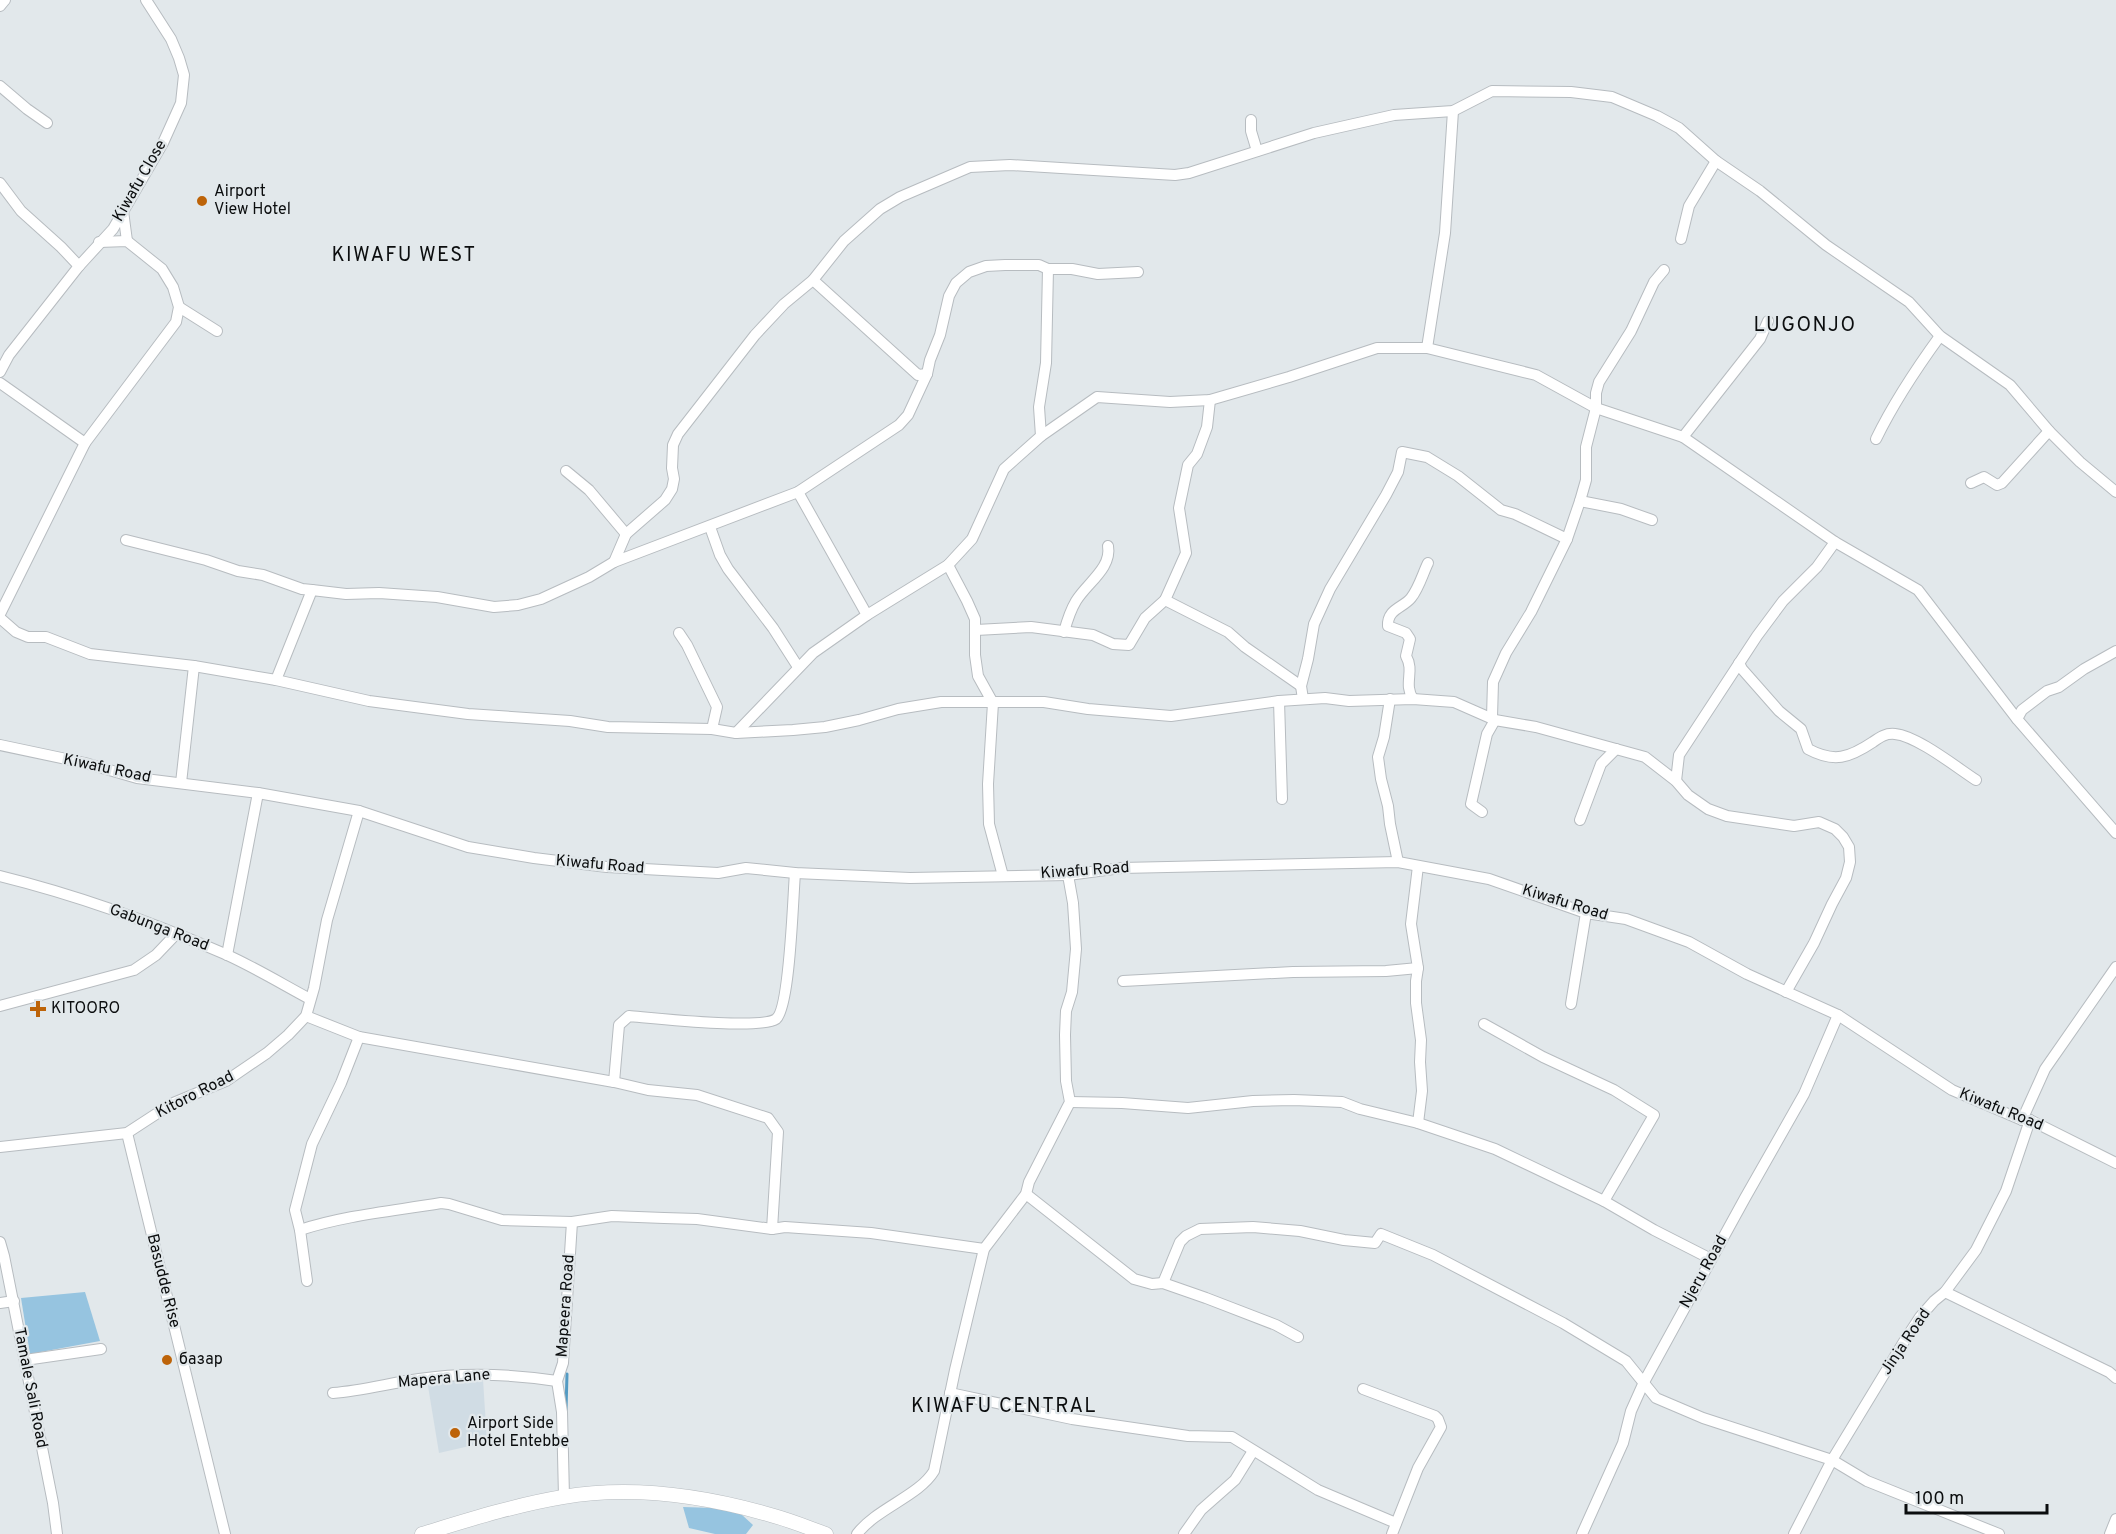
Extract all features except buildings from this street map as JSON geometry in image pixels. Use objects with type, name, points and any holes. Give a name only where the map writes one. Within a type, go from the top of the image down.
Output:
[{"type":"street","points":[[0,6],[5,0]]},
{"type":"street","name":"Kiwafu Close","points":[[0,372],[4,353],[112,229],[163,143],[181,103],[184,75],[171,39],[146,0]]},
{"type":"street","points":[[0,86],[47,123]]},
{"type":"street","points":[[614,562],[626,534],[665,500],[672,489],[673,445],[678,434],[755,335],[784,304],[813,280],[844,241],[880,209],[900,197],[970,167],[1010,165],[1175,175],[1208,168],[1314,133],[1394,115],[1453,111],[1492,91],[1571,92],[1612,97],[1679,128],[1716,161],[1760,191],[1826,245],[1909,302],[1940,336],[2010,385],[2049,431],[2091,473],[2116,492]]},
{"type":"street","points":[[1427,348],[1445,233],[1453,111]]},
{"type":"street","points":[[1251,120],[1251,131],[1257,151]]},
{"type":"street","points":[[1681,239],[1689,206],[1716,161]]},
{"type":"street","points":[[0,183],[21,211],[62,247],[79,266]]},
{"type":"street","points":[[123,211],[127,241]]},
{"type":"street","points":[[99,242],[127,241],[162,269],[173,287],[179,308],[176,322],[165,338],[86,443],[0,616],[16,632],[28,637],[46,636],[90,654],[194,666],[369,701],[468,714],[570,721],[608,727],[712,729],[736,733],[825,727],[898,709],[941,702],[1044,702],[1088,709],[1171,716],[1303,699],[1325,698],[1349,701],[1413,699],[1454,702],[1493,718],[1536,727],[1645,757],[1676,781],[1688,795],[1708,809],[1727,816],[1794,826],[1819,822],[1835,829],[1849,847],[1850,862],[1846,878],[1814,943],[1786,992]]},
{"type":"street","points":[[126,540],[206,560],[238,571],[263,575],[302,589],[346,594],[379,593],[437,597],[494,607],[518,605],[541,599],[589,577],[614,562],[798,492],[900,425],[908,415],[927,374],[940,335],[949,296],[956,282],[969,272],[986,266],[1039,265],[1048,269],[1072,269],[1098,274],[1138,272]]},
{"type":"street","points":[[1041,436],[1039,407],[1046,363],[1048,269]]},
{"type":"street","points":[[1482,812],[1471,804],[1487,734],[1493,718],[1493,682],[1506,652],[1532,612],[1567,540],[1586,480],[1586,447],[1596,408],[1599,382],[1631,331],[1654,282],[1664,270]]},
{"type":"street","points":[[813,280],[918,375],[927,374]]},
{"type":"street","points":[[179,308],[217,331]]},
{"type":"street","points":[[1683,437],[1760,339],[1768,321]]},
{"type":"street","points":[[1876,439],[1890,408],[1906,382],[1940,336]]},
{"type":"street","points":[[736,733],[813,653],[867,615],[948,566],[972,539],[1004,469],[1041,436],[1097,397],[1170,402],[1210,400],[1377,348],[1427,348],[1536,375],[1596,408],[1683,437],[1835,542],[1918,590],[2017,719],[2116,833]]},
{"type":"street","points":[[0,383],[86,443]]},
{"type":"street","points":[[976,630],[1032,627],[1093,635],[1113,644],[1129,645],[1145,618],[1165,600],[1186,553],[1179,508],[1188,465],[1197,454],[1207,427],[1210,400]]},
{"type":"street","points":[[1971,483],[1984,477],[1997,485],[2002,483],[2049,431]]},
{"type":"street","points":[[1303,699],[1301,686],[1314,624],[1330,589],[1390,487],[1398,471],[1402,452],[1427,457],[1458,476],[1502,510],[1567,540]]},
{"type":"street","points":[[566,471],[589,490],[626,534]]},
{"type":"street","points":[[798,492],[867,615]]},
{"type":"street","points":[[1580,501],[1622,509],[1652,520]]},
{"type":"street","points":[[710,526],[720,555],[728,569],[772,628],[798,668]]},
{"type":"street","points":[[1676,781],[1679,755],[1739,663],[1783,602],[1817,567],[1835,542]]},
{"type":"street","points":[[1064,632],[1077,600],[1107,562],[1110,554],[1108,546]]},
{"type":"street","points":[[1413,699],[1408,692],[1411,664],[1406,656],[1410,639],[1406,633],[1388,626],[1387,621],[1394,610],[1410,599],[1428,563]]},
{"type":"street","points":[[948,566],[968,601],[975,619],[975,655],[978,676],[993,703],[988,784],[989,824],[1003,876]]},
{"type":"street","points":[[276,681],[312,590]]},
{"type":"street","points":[[1165,600],[1228,632],[1245,647],[1301,686]]},
{"type":"street","points":[[679,633],[717,707],[712,729]]},
{"type":"street","points":[[2017,719],[2022,710],[2047,691],[2059,687],[2084,669],[2116,651]]},
{"type":"street","points":[[1739,663],[1766,697],[1801,729],[1808,749],[1823,757],[1842,758],[1861,750],[1884,734],[1895,734],[1925,747],[1977,780]]},
{"type":"street","points":[[181,783],[194,666]]},
{"type":"street","points":[[1390,699],[1384,737],[1378,757],[1398,862]]},
{"type":"street","points":[[1279,701],[1282,799]]},
{"type":"street","name":"Kiwafu Road","points":[[0,745],[85,763],[137,778],[258,793],[359,811],[468,846],[534,858],[607,867],[718,873],[746,868],[795,873],[910,878],[1068,875],[1121,868],[1398,862],[1489,879],[1586,913],[1626,919],[1689,942],[1747,974],[1838,1015],[1952,1090],[2026,1120],[2116,1163]]},
{"type":"street","points":[[1580,820],[1601,764],[1616,749]]},
{"type":"street","points":[[227,955],[258,793]]},
{"type":"street","points":[[359,811],[327,920],[314,988],[306,1016],[359,1037],[648,1090],[697,1095],[768,1119],[778,1131],[772,1228]]},
{"type":"street","points":[[1418,866],[1412,924],[1418,968],[1416,981],[1421,1040],[1422,1092],[1418,1122]]},
{"type":"street","points":[[614,1082],[619,1024],[628,1016],[744,1023],[769,1022],[777,1018],[782,1011],[784,997],[795,873]]},
{"type":"street","points":[[857,1534],[886,1509],[930,1478],[934,1471],[984,1249],[1026,1194],[1029,1182],[1070,1102],[1066,1081],[1065,1027],[1066,1011],[1072,992],[1076,949],[1073,903],[1068,875]]},
{"type":"street","name":"Gabunga Road","points":[[0,876],[55,890],[176,934],[227,955],[310,999]]},
{"type":"street","points":[[1571,1004],[1586,913]]},
{"type":"street","points":[[0,1006],[134,970],[156,955],[176,934]]},
{"type":"street","name":"Jinja Road","points":[[1794,1534],[1832,1460],[1920,1317],[1945,1292],[1976,1250],[1983,1232],[2006,1191],[2026,1120],[2045,1069],[2116,967]]},
{"type":"street","points":[[1123,981],[1418,968]]},
{"type":"street","name":"Njeru Road","points":[[1582,1534],[1623,1443],[1631,1411],[1644,1382],[1804,1094],[1838,1015]]},
{"type":"street","name":"Kitoro Road","points":[[0,1147],[127,1133],[173,1103],[226,1081],[267,1053],[306,1016]]},
{"type":"street","points":[[1484,1024],[1543,1057],[1614,1090],[1654,1115],[1604,1201]]},
{"type":"street","points":[[307,1281],[295,1210],[312,1144],[341,1083],[359,1037]]},
{"type":"street","points":[[1070,1102],[1188,1108],[1253,1101],[1342,1102],[1418,1122],[1495,1149],[1604,1201],[1711,1259]]},
{"type":"street","name":"Basudde Rise","points":[[127,1133],[225,1534]]},
{"type":"street","points":[[1026,1194],[1134,1279],[1152,1284],[1163,1283],[1276,1325],[1298,1337]]},
{"type":"street","points":[[300,1230],[319,1223],[349,1217],[441,1203],[502,1220],[572,1222],[612,1216],[697,1219],[772,1228],[871,1233],[984,1249]]},
{"type":"street","name":"Mapeera Road","points":[[564,1497],[562,1412],[557,1381],[563,1363],[572,1222]]},
{"type":"street","points":[[1163,1283],[1180,1242],[1200,1229],[1253,1227],[1300,1231],[1375,1243],[1381,1234],[1433,1255],[1563,1323],[1626,1361],[1656,1398],[1703,1418],[1832,1460],[1867,1481],[2000,1534]]},
{"type":"street","name":"Tamale Sali Road","points":[[0,1242],[14,1301],[57,1534]]},
{"type":"street","points":[[1945,1292],[2091,1363],[2116,1378]]},
{"type":"street","points":[[0,1302],[14,1301]]},
{"type":"street","points":[[25,1359],[101,1348]]},
{"type":"street","name":"Mapera Lane","points":[[333,1393],[418,1379],[459,1375],[520,1375],[557,1381]]},
{"type":"street","points":[[950,1393],[1036,1412],[1101,1423],[1188,1436],[1232,1437],[1318,1490],[1394,1529],[1418,1468],[1440,1431],[1440,1423],[1435,1416],[1363,1389]]},
{"type":"street","points":[[1184,1534],[1201,1510],[1235,1480],[1253,1451]]},
{"type":"street","points":[[422,1534],[508,1509],[564,1497],[614,1492],[656,1492],[755,1510],[826,1534]]},
{"type":"street","points":[[2110,1534],[2116,1519]]},
{"type":"shaded area","points":[[85,1292],[100,1341],[30,1354],[21,1298]]},
{"type":"shaded area","points":[[483,1379],[487,1442],[439,1453],[427,1380]]},
{"type":"shaded area","points":[[683,1507],[713,1508],[741,1514],[753,1525],[746,1534],[715,1534],[689,1528]]},
{"type":"waterway","points":[[566,1410],[567,1374]]},
{"type":"place","name":"Airport View Hotel","points":[[202,201]]},
{"type":"place","name":"KITOORO","points":[[38,1009]]},
{"type":"place","name":"базар","points":[[167,1360]]},
{"type":"place","name":"Airport Side Hotel Entebbe","points":[[455,1433]]},
{"type":"district","name":"KIWAFU WEST","points":[[404,256]]},
{"type":"district","name":"LUGONJO","points":[[1805,326]]},
{"type":"district","name":"KIWAFU CENTRAL","points":[[1004,1407]]}]
